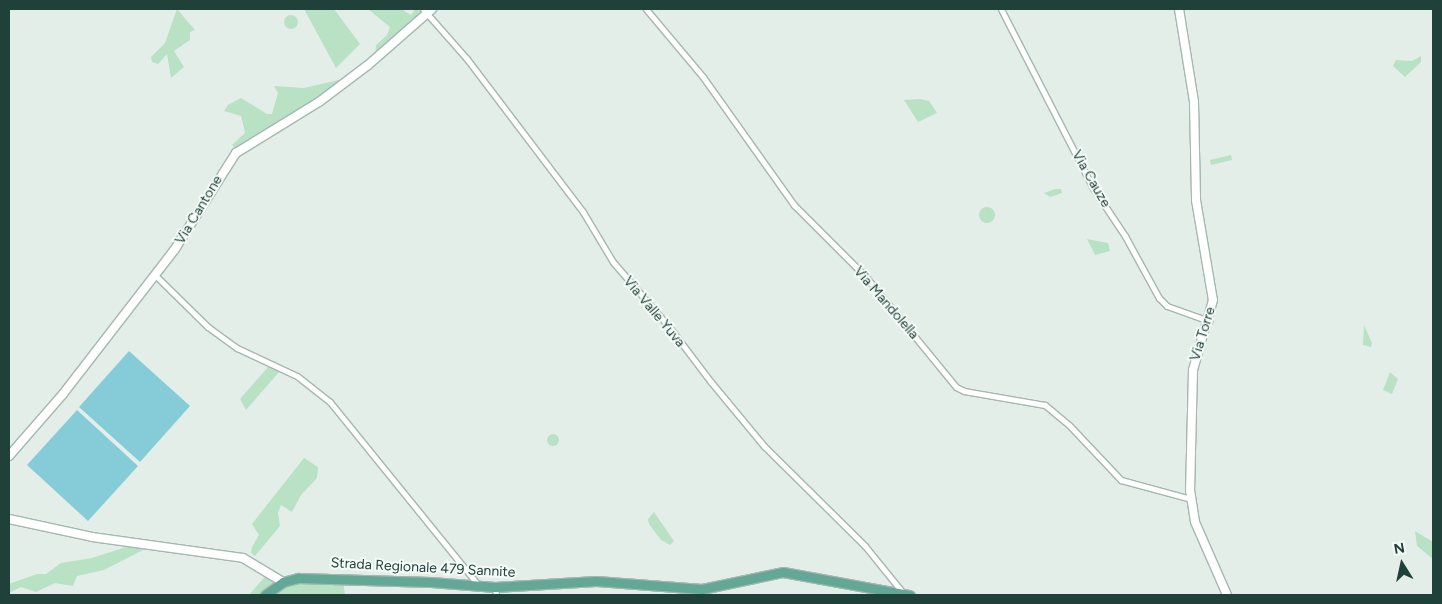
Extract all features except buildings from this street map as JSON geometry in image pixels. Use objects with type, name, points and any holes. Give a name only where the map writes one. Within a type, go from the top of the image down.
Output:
[{"type":"main road","name":"Via Torre","points":[[1179,9],[1194,102],[1196,200],[1213,300],[1209,321],[1193,370],[1191,499],[1200,536],[1227,595]]},
{"type":"main road","name":"Via Cantone","points":[[9,456],[63,394],[156,275],[236,153],[319,102],[368,65],[427,10]]},
{"type":"main road","points":[[9,519],[92,537],[243,558],[283,582],[265,595]]},
{"type":"main road","name":"Strada Regionale 479 Sannite","points":[[283,582],[332,577],[479,586],[496,591],[596,581],[702,590],[792,572],[906,594]]},
{"type":"street","name":"Via Mandolella","points":[[646,9],[703,77],[794,206],[866,277],[956,387],[1045,405],[1069,425],[1121,480],[1191,499]]},
{"type":"street","name":"Via Cauze","points":[[1001,9],[1093,188],[1125,236],[1159,298],[1167,306],[1209,321]]},
{"type":"street","name":"Via Valle Yuva","points":[[427,10],[467,59],[583,212],[613,262],[764,446],[865,546],[906,594]]},
{"type":"street","points":[[156,275],[208,327],[237,348],[297,376],[330,402],[479,586]]},
{"type":"green space","points":[[177,9],[195,30],[190,32],[190,40],[174,51],[184,67],[171,78],[167,54],[158,64],[152,62],[151,57],[165,43]]},
{"type":"green space","points":[[304,9],[334,9],[360,44],[336,68]]},
{"type":"green space","points":[[368,9],[401,9],[411,15],[415,9],[423,12],[375,57],[376,45],[387,35],[390,27]]},
{"type":"green space","points":[[288,15],[294,15],[298,22],[294,29],[288,29],[284,25],[284,19]]},
{"type":"green space","points":[[1421,56],[1421,62],[1405,77],[1393,66],[1396,60],[1412,61]]},
{"type":"green space","points":[[346,79],[238,151],[232,145],[245,133],[241,116],[224,111],[228,105],[241,98],[267,114],[272,114],[278,93],[274,86],[304,88]]},
{"type":"green space","points":[[920,99],[929,101],[937,113],[918,122],[904,100]]},
{"type":"green space","points":[[1231,155],[1232,160],[1211,165],[1210,160]]},
{"type":"green space","points":[[1061,189],[1062,193],[1050,197],[1044,193]]},
{"type":"green space","points":[[987,207],[995,215],[987,223],[979,215]]},
{"type":"green space","points":[[1087,239],[1108,243],[1110,251],[1095,255]]},
{"type":"green space","points":[[1364,325],[1372,343],[1371,347],[1363,345]]},
{"type":"green space","points":[[269,366],[280,371],[246,410],[240,399]]},
{"type":"green space","points":[[1390,372],[1398,379],[1392,394],[1383,390]]},
{"type":"green space","points":[[555,434],[558,435],[558,445],[551,446],[548,445],[547,438],[548,435]]},
{"type":"green space","points":[[304,458],[318,467],[317,478],[301,495],[292,512],[281,505],[278,513],[280,526],[255,556],[251,553],[252,547],[259,535],[252,524]]},
{"type":"green space","points":[[654,512],[674,541],[670,545],[661,540],[649,524],[648,519]]},
{"type":"green space","points":[[1415,531],[1433,542],[1433,559],[1417,546]]},
{"type":"green space","points":[[132,545],[147,548],[104,570],[77,576],[73,586],[55,583],[36,592],[21,587],[9,593],[9,584],[37,574],[46,574],[61,563],[92,558]]},
{"type":"green space","points":[[268,573],[277,583],[261,595],[249,595]]},
{"type":"green space","points":[[343,581],[345,595],[271,595],[298,582]]},
{"type":"water","points":[[129,351],[190,406],[140,462],[79,407]]},
{"type":"water","points":[[77,410],[138,466],[88,521],[27,465]]}]
